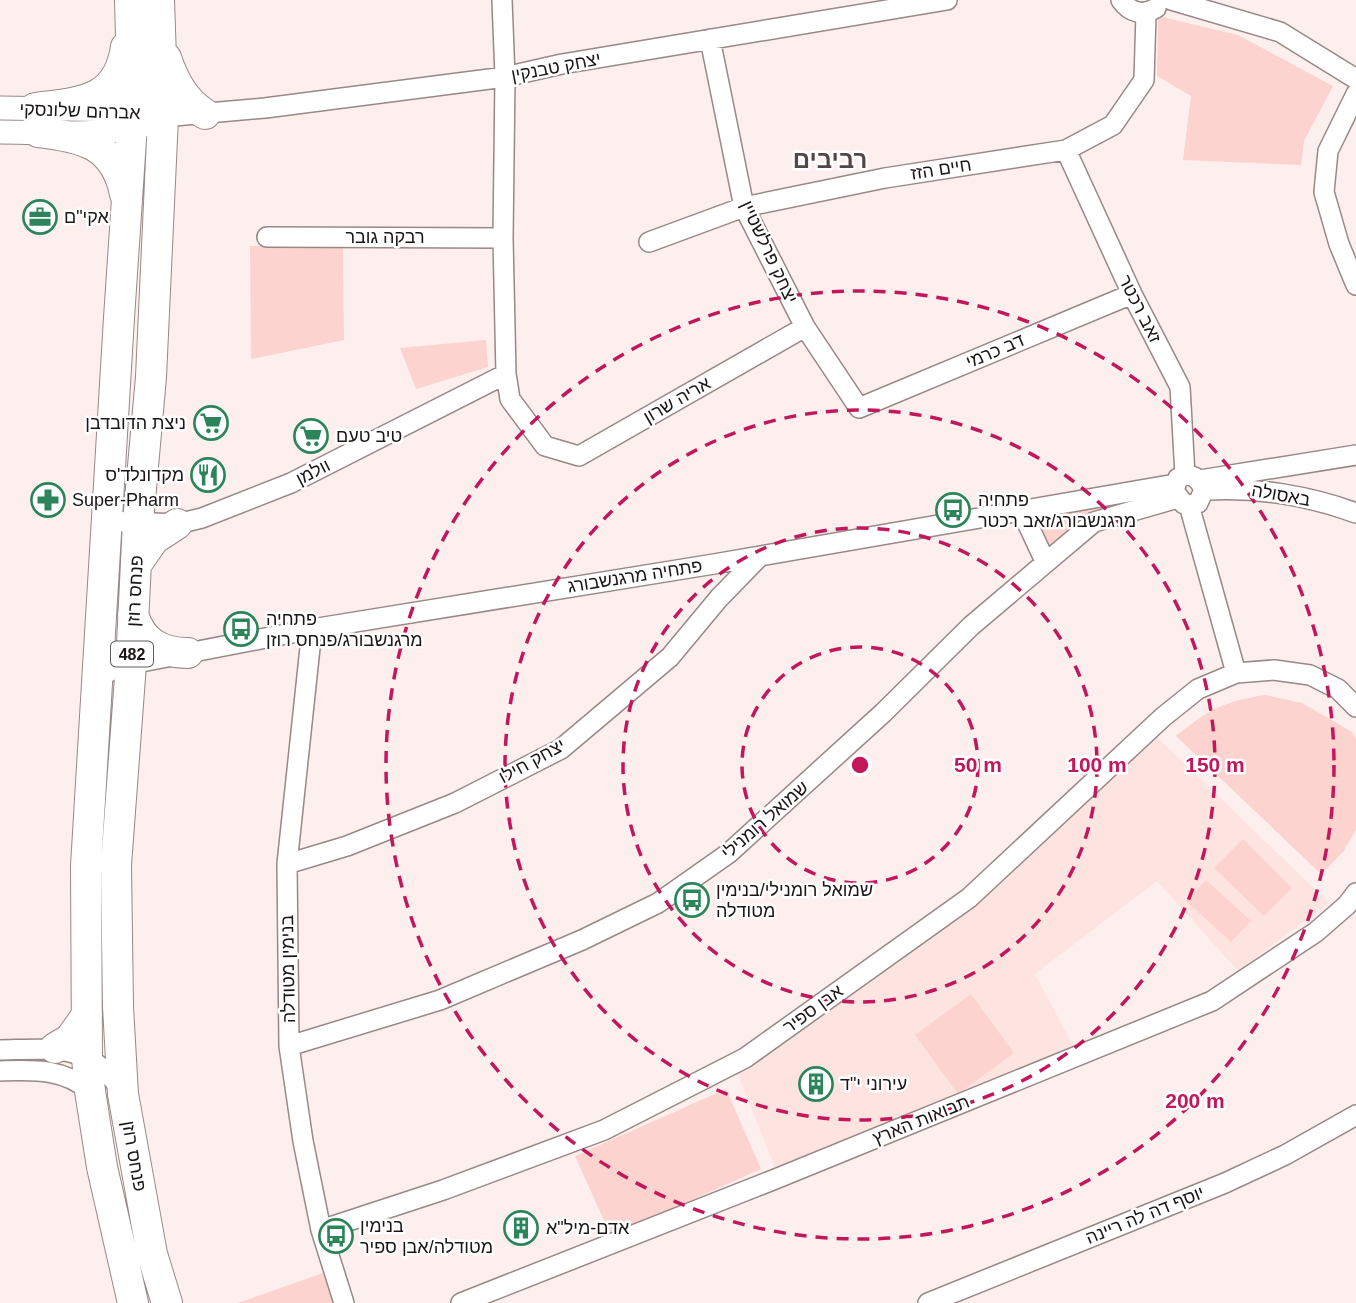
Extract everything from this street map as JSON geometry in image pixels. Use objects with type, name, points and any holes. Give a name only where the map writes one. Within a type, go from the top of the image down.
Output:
[{"type":"main road","name":"פנחס רוזן","points":[[159,0],[163,117],[151,377],[138,522],[131,664],[116,865],[118,1007],[123,1094],[152,1254],[167,1303]]},
{"type":"main road","name":"פנחס רוזן","points":[[130,6],[133,120],[86,866],[90,1091],[102,1167],[133,1303]]},
{"type":"main road","points":[[36,120],[94,98],[107,89],[121,68],[130,6]]},
{"type":"main road","points":[[159,186],[165,164],[179,137],[201,115],[177,86],[161,42]]},
{"type":"main road","points":[[36,120],[83,140],[108,155],[122,180],[127,205]]},
{"type":"main road","points":[[136,565],[154,539],[177,524]]},
{"type":"main road","points":[[133,614],[140,631],[154,646],[163,650],[188,653]]},
{"type":"main road","points":[[41,1049],[70,1040],[88,1014]]},
{"type":"street","points":[[502,0],[505,77],[503,238],[506,374]]},
{"type":"street","name":"יצחק טבנקין","points":[[163,117],[201,115],[505,77],[562,64],[947,0]]},
{"type":"street","points":[[1121,0],[1131,11],[1146,13],[1157,8],[1162,0]]},
{"type":"street","points":[[1171,0],[1280,32],[1356,79]]},
{"type":"street","name":"חיים הזז","points":[[649,242],[744,207],[885,178],[1066,150],[1113,125],[1144,80],[1146,13]]},
{"type":"street","name":"יצחק פרלשטיין","points":[[710,39],[744,207],[805,327],[859,408]]},
{"type":"street","points":[[1356,94],[1328,151],[1324,192],[1339,244],[1356,285]]},
{"type":"street","name":"אברהם שלונסקי","points":[[0,108],[36,120],[133,120],[163,117]]},
{"type":"street","name":"אברהם שלונסקי","points":[[0,132],[36,120]]},
{"type":"street","name":"זאב רכטר","points":[[1066,150],[1132,294],[1180,387],[1188,489],[1236,673]]},
{"type":"street","name":"רבקה גובר","points":[[267,237],[503,238]]},
{"type":"street","name":"דב כרמי","points":[[859,408],[1132,294]]},
{"type":"street","name":"אריה שרון","points":[[506,374],[510,399],[545,446],[579,456],[805,327]]},
{"type":"street","name":"וולמן","points":[[107,520],[177,524],[202,518],[291,484],[506,374]]},
{"type":"street","name":"פתחיה מרגנשבורג","points":[[99,678],[112,670],[131,664],[312,629],[1022,512],[1188,489],[1356,455]]},
{"type":"street","name":"באסולה","points":[[1188,489],[1242,488],[1308,500],[1356,513]]},
{"type":"street","name":"שמואל רומנילי","points":[[289,1046],[440,1000],[582,940],[658,903],[729,853],[883,713],[971,626],[1094,522],[1188,489]]},
{"type":"street","points":[[1022,512],[1045,561]]},
{"type":"street","name":"יצחק חילו","points":[[287,864],[347,846],[455,803],[561,749],[670,657],[719,598],[760,556]]},
{"type":"street","points":[[713,564],[719,598]]},
{"type":"street","name":"בנימין מטודלה","points":[[312,629],[287,864],[289,1046],[303,1141],[321,1230],[344,1303]]},
{"type":"street","points":[[1236,673],[1274,670],[1310,675],[1338,689],[1356,707]]},
{"type":"street","name":"אבן ספיר","points":[[321,1230],[443,1191],[604,1130],[745,1058],[969,898],[1163,718],[1198,689],[1236,673]]},
{"type":"street","name":"תבואות הארץ","points":[[461,1303],[773,1180],[1212,1001],[1353,904]]},
{"type":"street","points":[[0,1050],[70,1051],[100,1064],[123,1094]]},
{"type":"street","points":[[0,1071],[55,1072],[69,1076],[90,1091]]},
{"type":"street","name":"יוסף דה לה ריינה","points":[[928,1303],[1225,1183],[1285,1155],[1356,1115]]},
{"type":"shaded area","points":[[1158,16],[1238,35],[1333,86],[1304,141],[1301,165],[1183,160],[1191,96],[1157,76]]},
{"type":"shaded area","points":[[250,246],[343,247],[344,340],[251,359]]},
{"type":"shaded area","points":[[486,340],[488,367],[416,389],[400,348]]},
{"type":"shaded area","points":[[1173,496],[1078,521],[1047,549],[1028,514]]},
{"type":"shaded area","points":[[1265,695],[1302,703],[1352,732],[1356,739],[1356,830],[1343,852],[1321,874],[1176,736],[1217,708]]},
{"type":"shaded area","points":[[1156,736],[1329,903],[1238,971],[1157,881],[1035,974],[1076,1051],[776,1171],[737,1072]]},
{"type":"shaded area","points":[[1243,839],[1292,888],[1264,916],[1214,868]]},
{"type":"shaded area","points":[[1206,880],[1251,921],[1231,942],[1186,901]]},
{"type":"shaded area","points":[[971,994],[1014,1053],[958,1094],[915,1035]]},
{"type":"shaded area","points":[[726,1089],[761,1169],[611,1236],[575,1156]]},
{"type":"shaded area","points":[[323,1273],[334,1303],[238,1303]]},
{"type":"place","name":"אקי\"ם","points":[[40,217]]},
{"type":"place","name":"ניצת הדובדבן","points":[[211,423]]},
{"type":"place","name":"טיב טעם","points":[[311,436]]},
{"type":"place","name":"מקדונלד'ס","points":[[208,475]]},
{"type":"place","name":"Super-Pharm","points":[[48,500]]},
{"type":"place","name":"פתחיה מרגנשבורג/זאב רכטר","points":[[953,510]]},
{"type":"place","name":"פתחיה מרגנשבורג/פנחס רוזן","points":[[241,629]]},
{"type":"place","name":"שמואל רומנילי/בנימין מטודלה","points":[[692,900]]},
{"type":"place","name":"עירוני י\"ד","points":[[816,1084]]},
{"type":"place","name":"אדם-מיל\"א","points":[[521,1228]]},
{"type":"place","name":"בנימין מטודלה/אבן ספיר","points":[[336,1236]]},
{"type":"district","name":"רביבים","points":[[830,160]]}]
